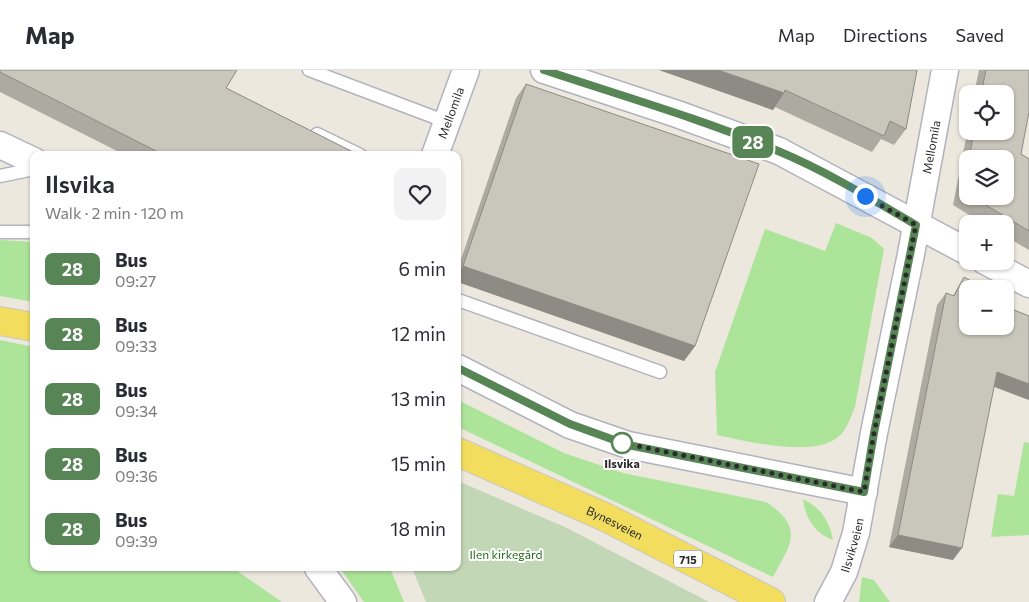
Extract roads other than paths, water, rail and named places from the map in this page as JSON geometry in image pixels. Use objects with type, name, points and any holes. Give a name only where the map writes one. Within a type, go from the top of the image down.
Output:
[{"type":"main road","points":[[0,321],[30,327]]},
{"type":"main road","name":"Bynesveien","points":[[461,453],[605,516],[770,602]]},
{"type":"street","name":"Mellomila","points":[[436,151],[466,70]]},
{"type":"street","points":[[544,70],[677,114],[779,151],[959,247]]},
{"type":"street","name":"Mellomila","points":[[864,492],[945,70]]},
{"type":"street","points":[[0,145],[30,159]]},
{"type":"street","points":[[1002,270],[1029,284]]},
{"type":"street","points":[[461,370],[570,424],[628,445],[864,492]]},
{"type":"street","name":"Ilsvikveien","points":[[828,602],[844,572],[856,533],[864,492]]},
{"type":"street","points":[[320,571],[343,602]]},
{"type":"lane","points":[[308,70],[447,122]]},
{"type":"lane","points":[[307,129],[352,151]]},
{"type":"lane","points":[[0,176],[30,170]]},
{"type":"lane","points":[[0,232],[30,232]]},
{"type":"lane","points":[[461,301],[660,372]]},
{"type":"place","name":"Ilsvika","points":[[622,443]]},
{"type":"park label","name":"Ilen kirkegård","points":[[506,554]]}]
